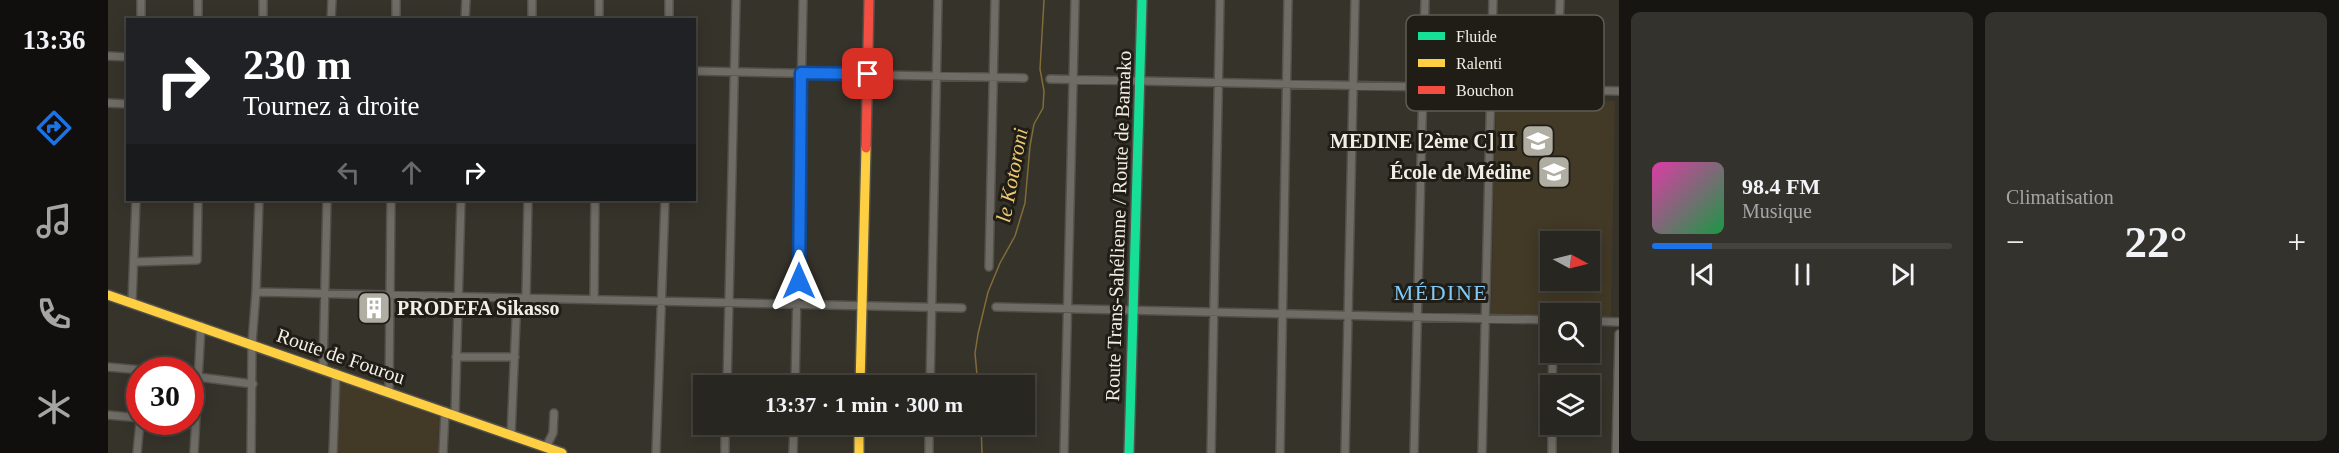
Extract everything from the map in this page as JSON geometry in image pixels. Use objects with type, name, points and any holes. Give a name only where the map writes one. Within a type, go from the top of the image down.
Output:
[{"type":"main road","points":[[860,375],[870,0]]},
{"type":"main road","name":"Route Trans-Sahélienne / Route de Bamako","points":[[1142,0],[1144,81]]},
{"type":"main road","name":"Route Trans-Sahélienne / Route de Bamako","points":[[1137,453],[1144,81],[1150,0]]},
{"type":"main road","name":"Route de Fourou","points":[[108,295],[252,343],[562,453]]},
{"type":"main road","name":"Route Trans-Sahélienne / Route de Bamako","points":[[1129,453],[1138,312]]},
{"type":"main road","points":[[859,435],[859,453]]},
{"type":"street","points":[[141,0],[141,18]]},
{"type":"street","points":[[198,0],[198,18]]},
{"type":"street","points":[[262,18],[263,0]]},
{"type":"street","points":[[331,18],[332,0]]},
{"type":"street","points":[[396,0],[396,18]]},
{"type":"street","points":[[465,18],[466,0]]},
{"type":"street","points":[[532,0],[532,18]]},
{"type":"street","points":[[598,18],[599,0]]},
{"type":"street","points":[[669,0],[669,18]]},
{"type":"street","points":[[727,375],[735,0]]},
{"type":"street","points":[[796,375],[799,304],[803,0]]},
{"type":"street","points":[[930,375],[938,0]]},
{"type":"street","points":[[988,267],[995,0]]},
{"type":"street","points":[[1064,453],[1075,0]]},
{"type":"street","points":[[1211,453],[1220,0]]},
{"type":"street","points":[[1280,453],[1288,0]]},
{"type":"street","points":[[1345,453],[1355,0]]},
{"type":"street","points":[[1425,0],[1425,15]]},
{"type":"street","points":[[1493,0],[1493,15]]},
{"type":"street","points":[[1560,0],[1560,15]]},
{"type":"street","points":[[108,56],[126,57]]},
{"type":"street","points":[[696,71],[1024,78]]},
{"type":"street","points":[[1050,79],[1406,87]]},
{"type":"street","points":[[1604,91],[1619,91]]},
{"type":"street","points":[[108,103],[126,104]]},
{"type":"street","points":[[1414,453],[1423,111]]},
{"type":"street","points":[[1482,453],[1492,111]]},
{"type":"street","points":[[132,303],[136,201]]},
{"type":"street","points":[[134,262],[197,260],[198,201]]},
{"type":"street","points":[[251,453],[252,343],[259,201]]},
{"type":"street","points":[[323,368],[327,201]]},
{"type":"street","points":[[388,392],[392,201]]},
{"type":"street","points":[[455,415],[460,201]]},
{"type":"street","points":[[526,298],[528,201]]},
{"type":"street","points":[[594,300],[596,201]]},
{"type":"street","points":[[656,453],[665,201]]},
{"type":"street","points":[[256,292],[962,308]]},
{"type":"street","points":[[512,435],[517,298]]},
{"type":"street","points":[[996,307],[1215,314],[1540,320]]},
{"type":"street","points":[[1600,321],[1619,322]]},
{"type":"street","points":[[197,357],[201,326]]},
{"type":"street","points":[[1616,453],[1619,334]]},
{"type":"street","points":[[456,357],[514,357]]},
{"type":"street","points":[[108,367],[126,369]]},
{"type":"street","points":[[333,453],[336,373]]},
{"type":"street","points":[[204,378],[253,384]]},
{"type":"street","points":[[443,453],[445,411]]},
{"type":"street","points":[[546,447],[553,433],[554,413]]},
{"type":"street","points":[[108,415],[126,418]]},
{"type":"street","points":[[137,453],[139,435]]},
{"type":"street","points":[[194,453],[195,435]]},
{"type":"street","points":[[724,453],[725,435]]},
{"type":"street","points":[[793,453],[794,435]]},
{"type":"street","points":[[929,435],[929,453]]},
{"type":"street","points":[[1551,453],[1552,435]]},
{"type":"shaded area","name":"École de Médine","points":[[1604,101],[1615,101],[1611,318],[1600,317],[1600,303],[1540,303],[1540,317],[1491,315],[1496,111],[1604,111]]},
{"type":"shaded area","points":[[344,383],[439,417],[438,453],[338,453],[339,384]]},
{"type":"waterway","name":"le Kotoroni","points":[[977,375],[975,353],[988,292],[1015,236],[1025,203],[1034,124],[1043,108],[1044,91],[1040,69],[1044,0]]},
{"type":"waterway","name":"le Kotoroni","points":[[981,435],[982,453]]},
{"type":"traffic: fast","points":[[1129,453],[1142,0]]},
{"type":"traffic: slow","points":[[860,375],[866,148]]},
{"type":"traffic: slow","points":[[108,295],[562,453]]},
{"type":"traffic: slow","points":[[859,435],[859,453]]},
{"type":"traffic: jam","points":[[866,148],[869,0]]},
{"type":"place","name":"MEDINE [2ème C] II","points":[[1538,141]]},
{"type":"place","name":"École de Médine","points":[[1554,172]]},
{"type":"place","name":"PRODEFA Sikasso","points":[[374,308]]},
{"type":"district","name":"MÉDINE","points":[[1441,292]]},
{"type":"route","points":[[799,281],[801,73],[868,74]]}]
